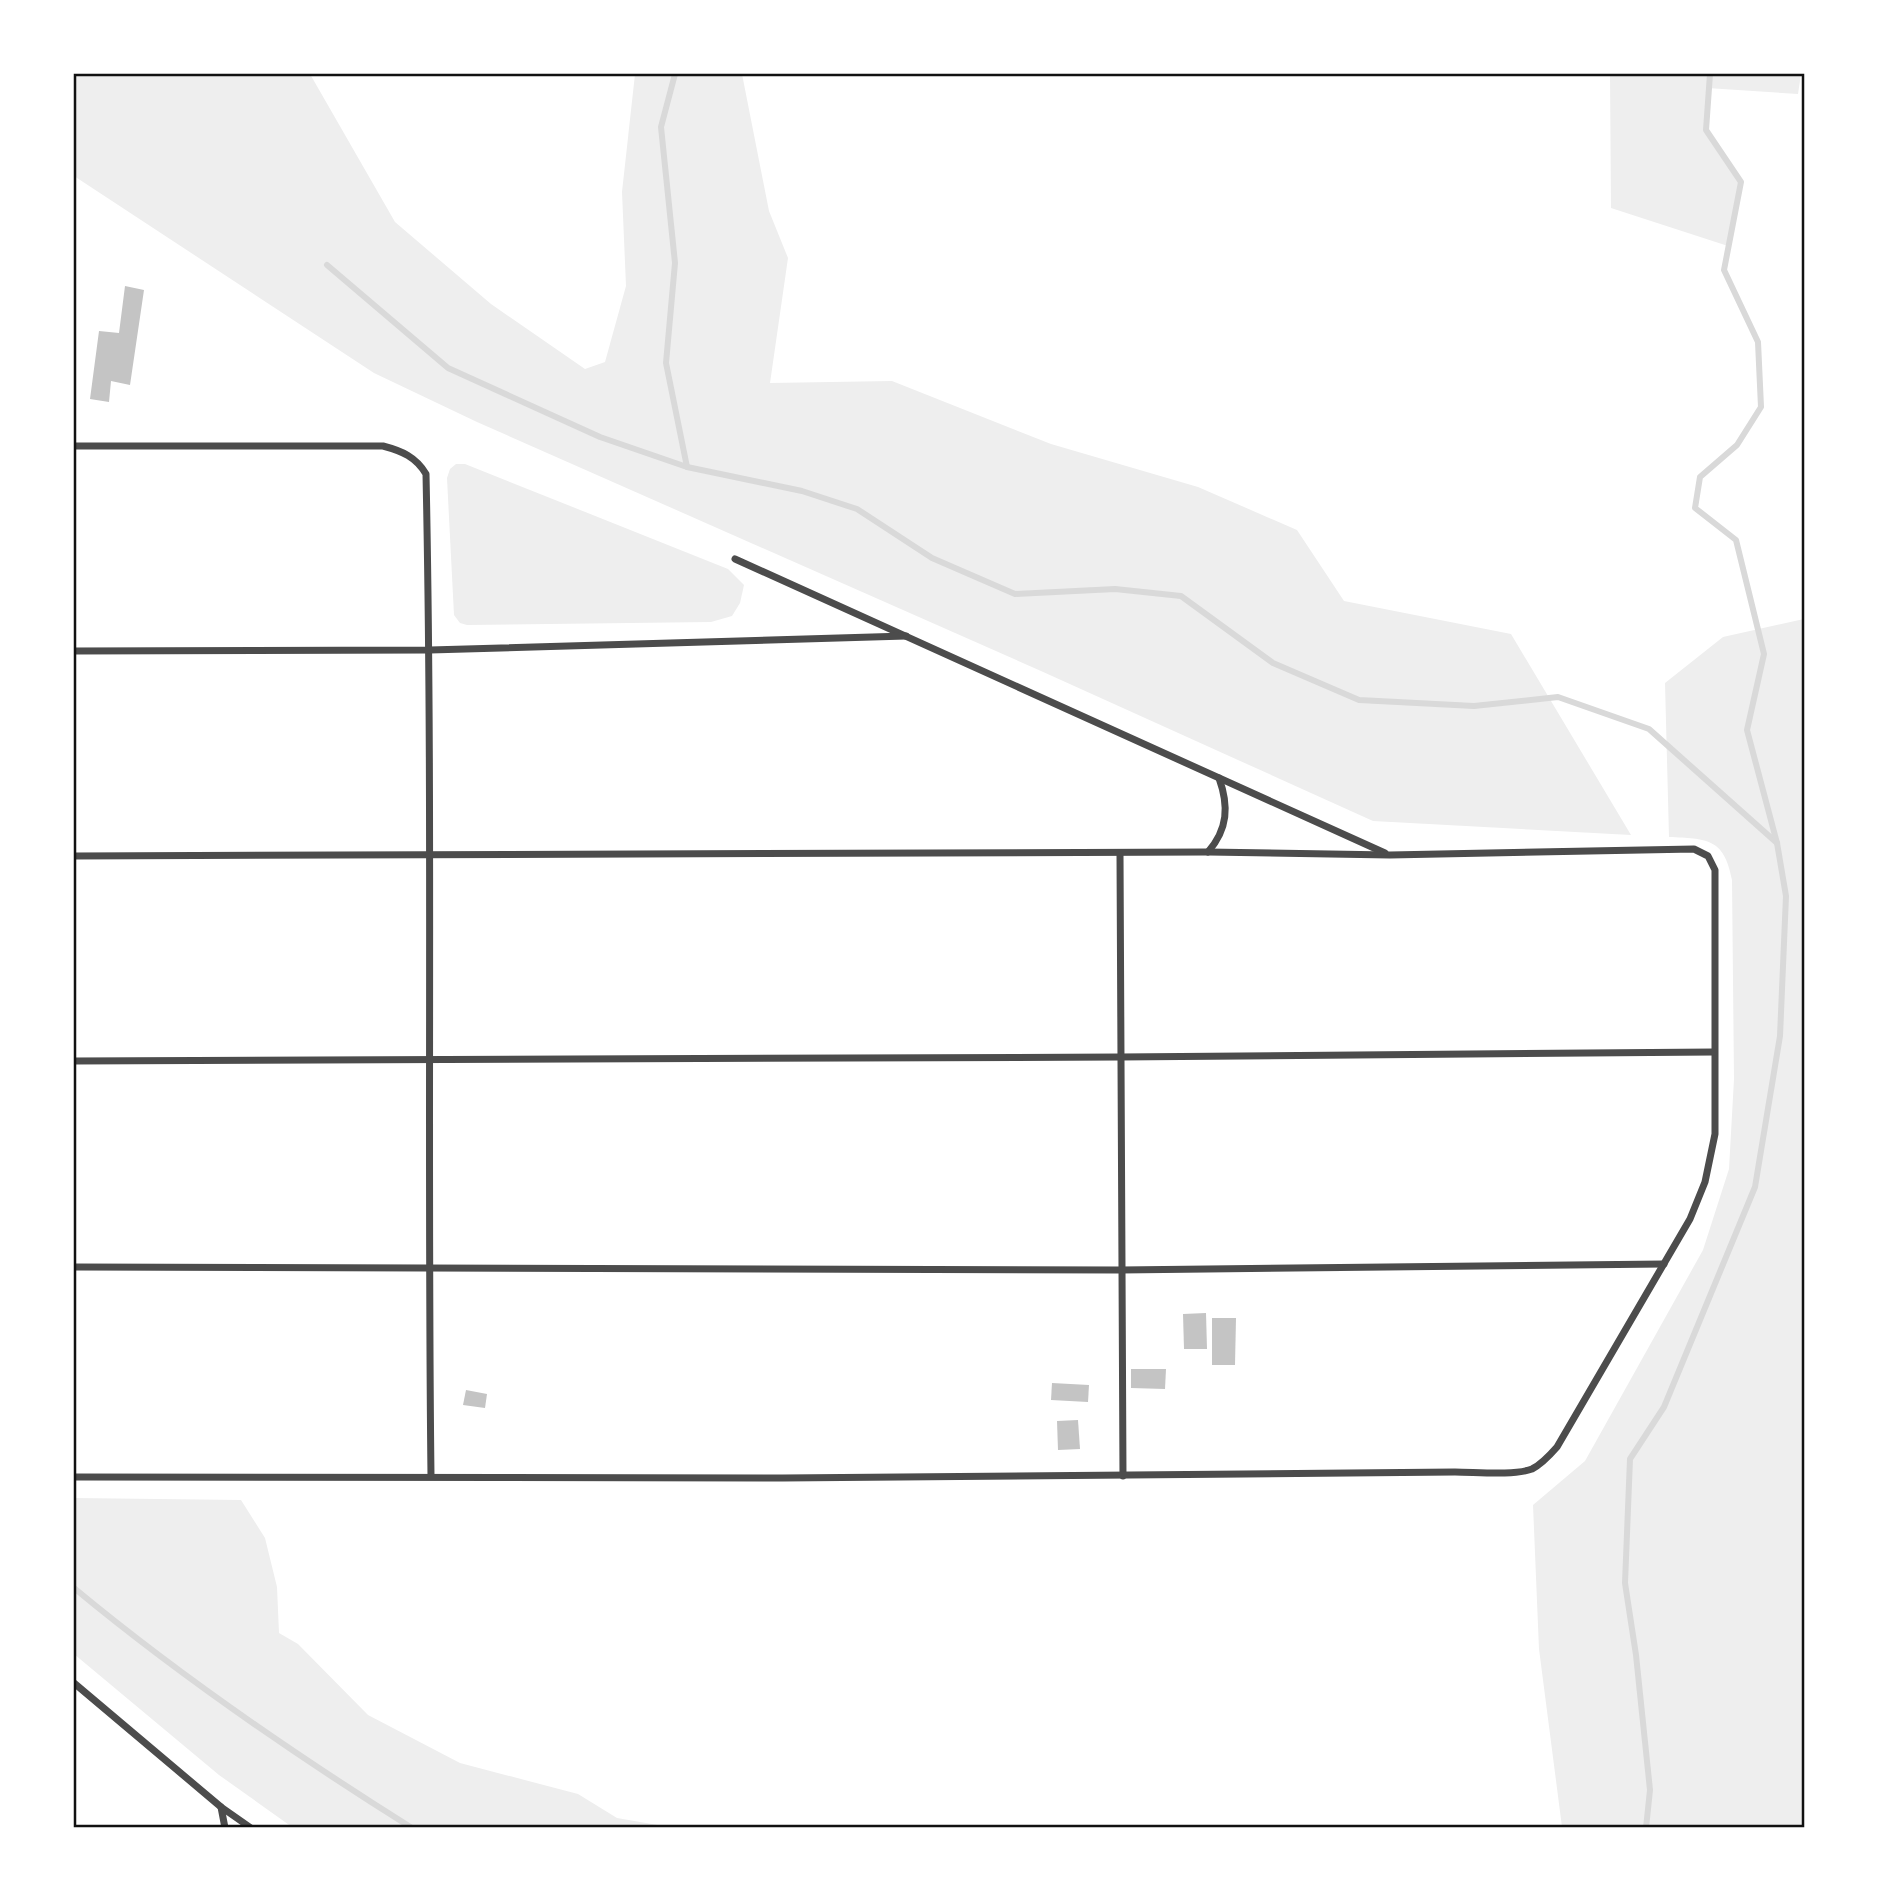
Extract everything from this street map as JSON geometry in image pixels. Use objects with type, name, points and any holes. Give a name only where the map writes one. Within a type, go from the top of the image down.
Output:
[{"type":"street","points":[[74,446],[383,446],[408,455],[426,474],[429,650],[431,1476]]},
{"type":"street","points":[[735,559],[1390,855]]},
{"type":"street","points":[[74,651],[429,650],[906,636]]},
{"type":"street","points":[[1208,852],[1219,839],[1224,819],[1226,799],[1219,778]]},
{"type":"street","points":[[74,856],[1208,852],[1390,855],[1694,849],[1708,856],[1715,870],[1715,1134],[1705,1182],[1690,1219],[1557,1447],[1531,1469],[1514,1472],[796,1478],[74,1477]]},
{"type":"street","points":[[1120,854],[1123,1476]]},
{"type":"street","points":[[74,1060],[1120,1058],[1714,1052]]},
{"type":"street","points":[[74,1267],[1121,1270],[1664,1264]]},
{"type":"street","points":[[74,1683],[221,1807],[251,1828]]},
{"type":"street","points":[[221,1807],[225,1828]]},
{"type":"shaded area","points":[[74,74],[310,74],[395,222],[491,304],[585,369],[605,362],[626,286],[622,192],[635,74],[742,74],[769,211],[788,258],[770,383],[892,381],[1051,444],[1198,487],[1297,530],[1344,601],[1511,634],[1631,835],[1373,821],[477,422],[374,373],[74,176]]},
{"type":"shaded area","points":[[1610,74],[1801,74],[1798,94],[1707,88],[1706,130],[1741,182],[1728,246],[1611,208]]},
{"type":"shaded area","points":[[456,464],[465,464],[728,569],[744,585],[740,603],[732,616],[711,622],[460,623],[454,615],[447,478],[450,469]]},
{"type":"shaded area","points":[[1804,619],[1804,1827],[1562,1827],[1539,1649],[1533,1505],[1585,1461],[1703,1250],[1729,1169],[1734,1079],[1732,880],[1724,855],[1711,843],[1669,837],[1665,683],[1723,637]]},
{"type":"shaded area","points":[[74,1498],[241,1500],[265,1538],[277,1587],[279,1633],[298,1644],[368,1715],[460,1763],[578,1794],[617,1818],[669,1827],[292,1827],[219,1775],[74,1654]]},
{"type":"building","points":[[125,286],[144,290],[130,385],[111,381],[109,402],[90,399],[99,331],[119,333]]},
{"type":"building","points":[[1206,1313],[1207,1349],[1184,1349],[1183,1314]]},
{"type":"building","points":[[1212,1318],[1236,1318],[1235,1365],[1212,1365]]},
{"type":"building","points":[[1131,1369],[1166,1369],[1165,1389],[1131,1388]]},
{"type":"building","points":[[1052,1383],[1089,1385],[1088,1402],[1051,1400]]},
{"type":"building","points":[[466,1390],[487,1394],[485,1408],[463,1405]]},
{"type":"building","points":[[1078,1420],[1080,1449],[1058,1450],[1057,1421]]},
{"type":"waterway","points":[[675,74],[661,127],[675,263],[666,363],[687,467]]},
{"type":"waterway","points":[[1646,1828],[1650,1790],[1636,1655],[1625,1583],[1630,1459],[1664,1407],[1755,1187],[1780,1036],[1786,896],[1777,843],[1747,730],[1764,654],[1736,540],[1695,508],[1700,477],[1737,445],[1761,407],[1758,342],[1724,270],[1741,182],[1706,130],[1710,74]]},
{"type":"waterway","points":[[327,265],[448,368],[600,437],[687,467],[802,491],[857,509],[932,558],[1015,594],[1115,589],[1181,596],[1273,663],[1359,700],[1474,706],[1558,697],[1649,729],[1777,843]]},
{"type":"waterway","points":[[74,1588],[238,1713],[412,1828]]}]
